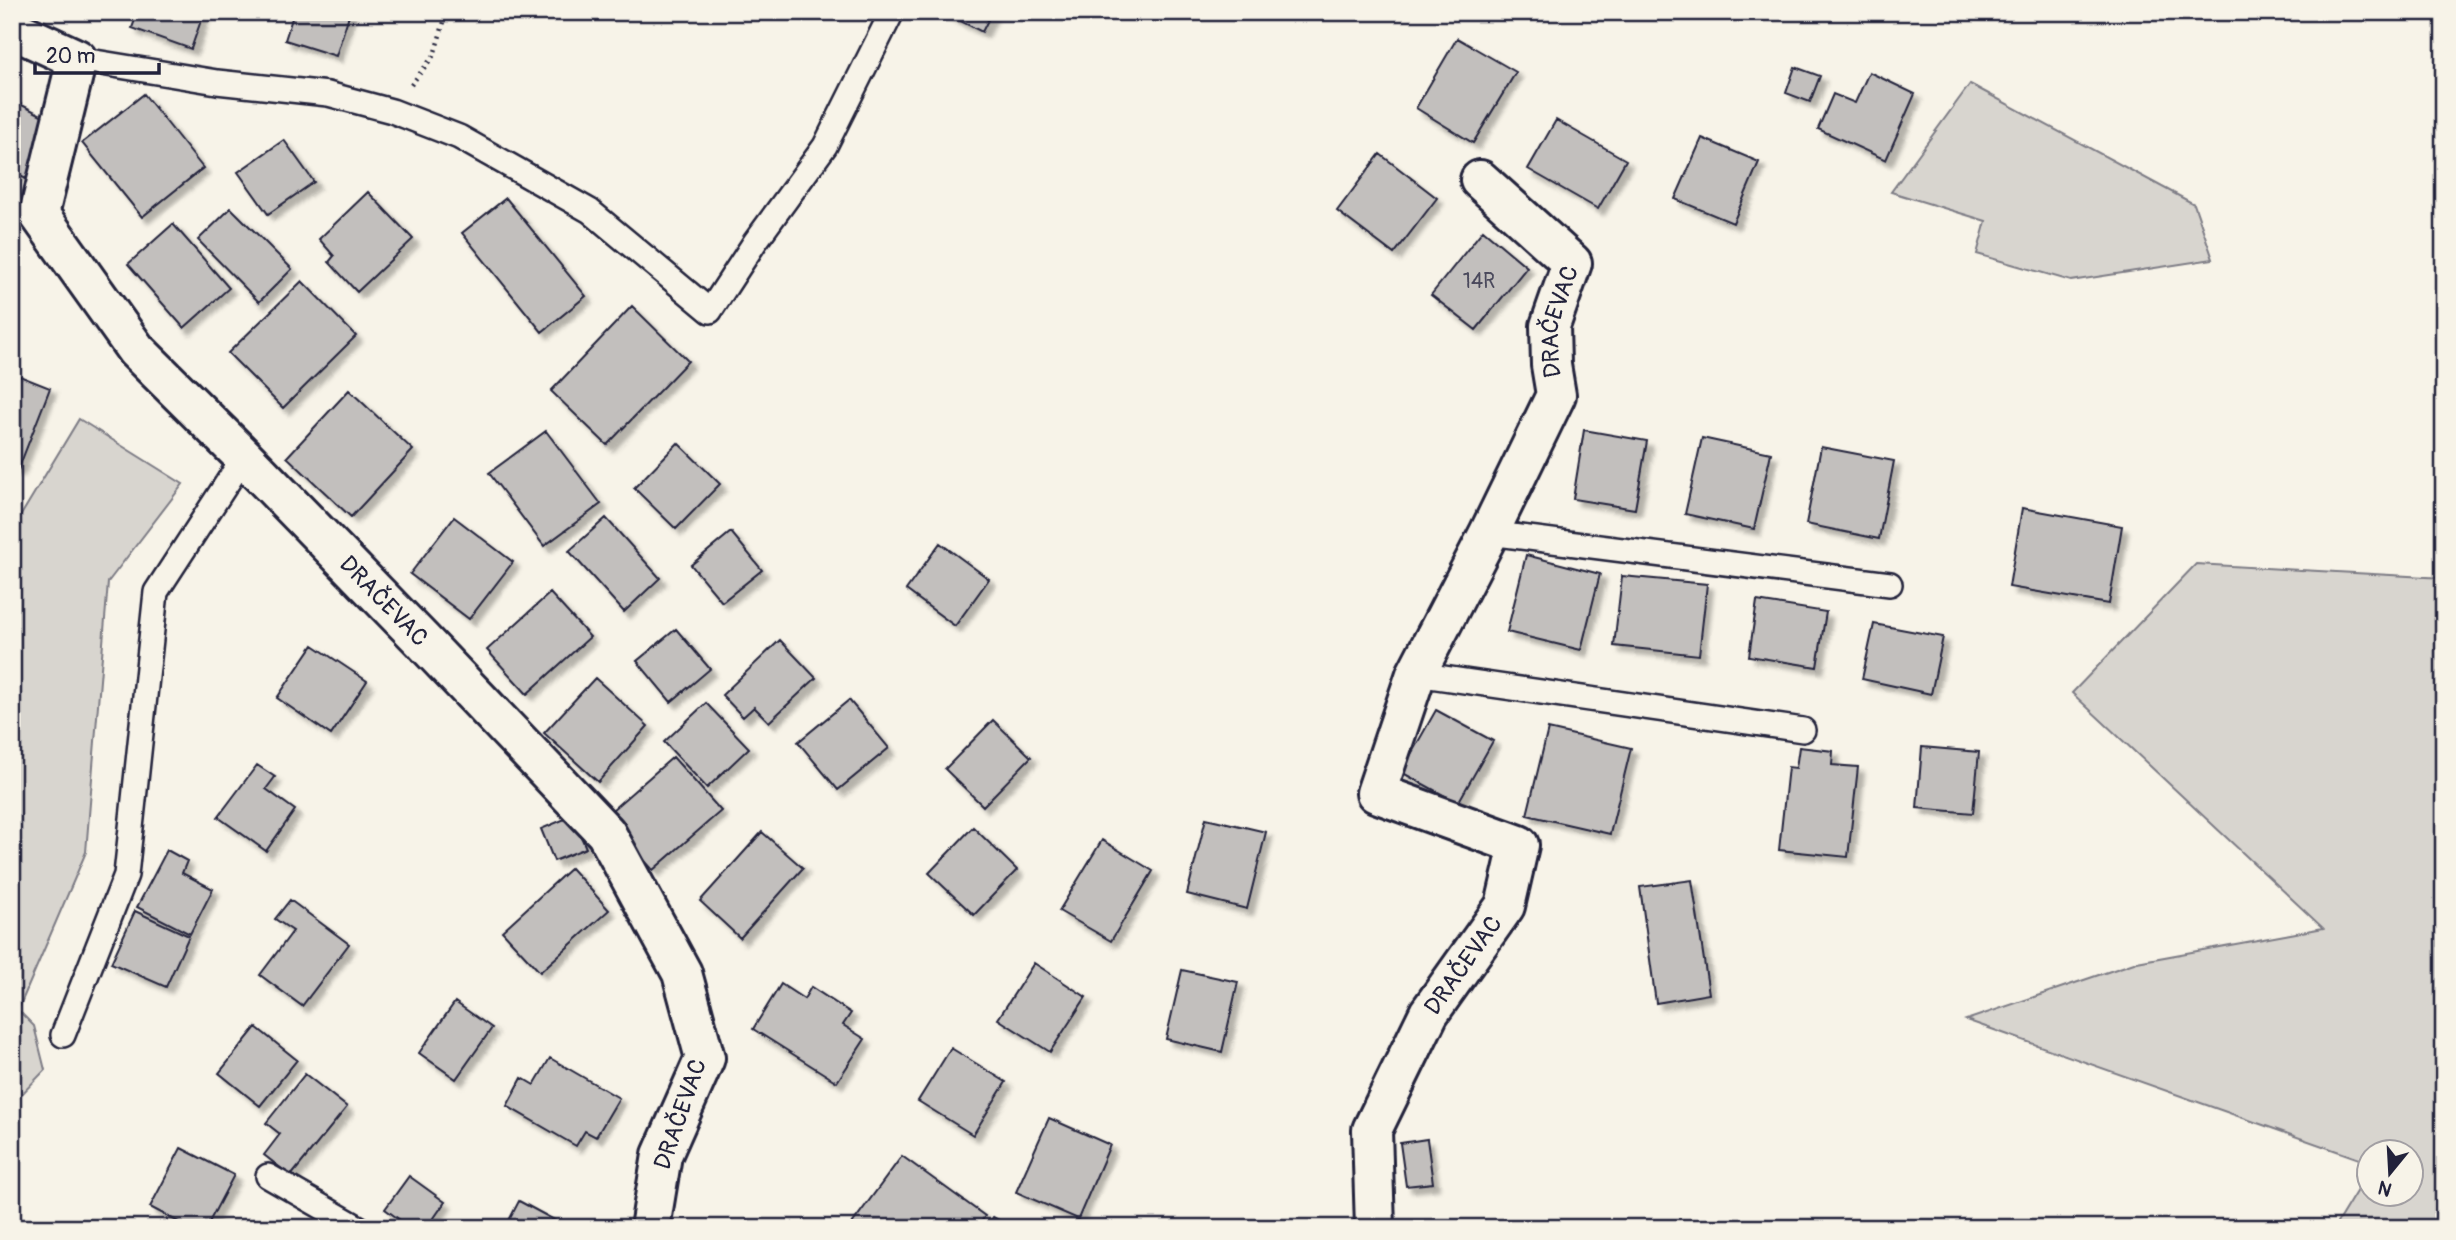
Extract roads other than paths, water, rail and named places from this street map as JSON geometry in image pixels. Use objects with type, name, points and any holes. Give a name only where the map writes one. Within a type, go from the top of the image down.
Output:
[{"type":"street","points":[[12,29],[77,59]]},
{"type":"street","name":"DRAČEVAC","points":[[77,59],[39,214],[136,350],[244,457],[606,833],[682,973],[705,1058],[662,1155],[650,1228]]},
{"type":"street","name":"DRAČEVAC","points":[[1375,1228],[1371,1130],[1429,1013],[1505,906],[1519,845],[1376,793],[1416,674],[1556,396],[1551,365],[1550,326],[1572,263],[1480,180]]},
{"type":"lane","points":[[77,59],[217,82],[328,94],[392,111],[459,137],[590,211],[710,311],[755,242],[825,146],[892,12]]},
{"type":"lane","points":[[63,1035],[126,876],[156,592],[244,457]]},
{"type":"lane","points":[[1489,533],[1890,584]]},
{"type":"lane","points":[[1416,674],[1803,730]]},
{"type":"lane","points":[[268,1176],[359,1228]]}]
